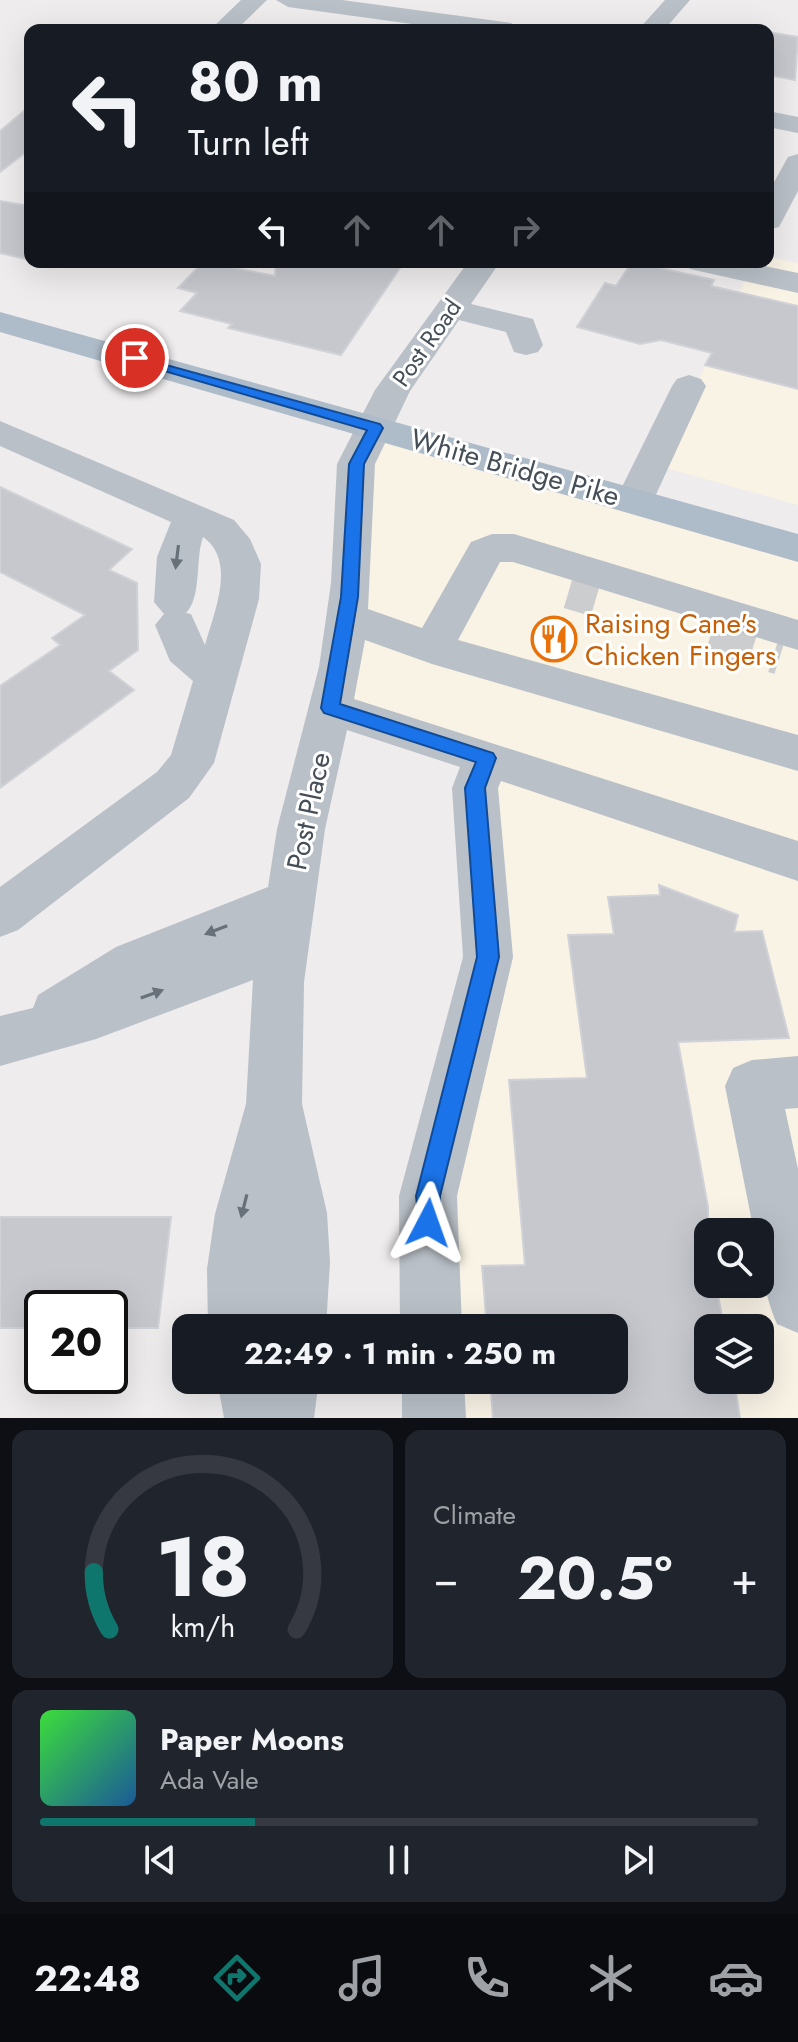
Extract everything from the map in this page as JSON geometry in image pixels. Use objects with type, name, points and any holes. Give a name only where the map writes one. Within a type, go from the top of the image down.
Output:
[{"type":"main road","name":"White Bridge Pike","points":[[0,322],[798,548]]},
{"type":"street","points":[[229,24],[255,0]]},
{"type":"street","points":[[288,0],[476,24]]},
{"type":"street","points":[[656,24],[678,0]]},
{"type":"street","points":[[774,120],[798,125]]},
{"type":"street","points":[[774,211],[798,163]]},
{"type":"street","points":[[774,225],[798,232]]},
{"type":"street","name":"Post Road","points":[[375,428],[393,390],[479,268]]},
{"type":"street","points":[[729,268],[798,283]]},
{"type":"street","points":[[449,308],[521,326],[526,345]]},
{"type":"street","points":[[634,501],[689,386]]},
{"type":"street","name":"Post Place","points":[[237,1314],[235,1296],[238,1227],[274,1104],[286,922],[301,829],[330,708],[347,617],[356,464],[375,428]]},
{"type":"street","points":[[0,432],[220,529],[230,539],[241,564],[239,599],[191,763],[179,779],[0,915]]},
{"type":"street","points":[[194,516],[180,536],[177,549],[175,613],[178,638],[192,661],[219,674]]},
{"type":"street","points":[[432,648],[485,552],[492,548],[514,548],[792,648]]},
{"type":"street","points":[[469,582],[497,572],[529,573],[712,631]]},
{"type":"street","points":[[347,617],[432,648],[798,753]]},
{"type":"street","points":[[330,708],[798,861]]},
{"type":"street","points":[[431,1314],[428,1196],[488,957],[475,788],[487,758]]},
{"type":"street","points":[[12,1037],[96,1015],[227,967],[286,922]]},
{"type":"street","points":[[798,1082],[752,1086],[798,1303]]},
{"type":"street","name":"Post Place","points":[[274,1104],[298,1213],[300,1262],[296,1314]]},
{"type":"street","points":[[251,1394],[256,1418]]},
{"type":"street","points":[[282,1418],[286,1394]]},
{"type":"street","points":[[433,1394],[434,1418]]},
{"type":"shaded area","points":[[774,258],[798,263],[798,505],[659,466],[750,268],[774,268]]},
{"type":"shaded area","points":[[375,428],[798,549],[798,1418],[434,1418],[433,1394],[628,1394],[628,1314],[433,1314],[488,957],[486,758],[331,708]]},
{"type":"building","points":[[774,33],[798,37],[795,80],[774,76]]},
{"type":"building","points":[[24,111],[24,154],[0,172],[0,131]]},
{"type":"building","points":[[0,201],[24,205],[24,259],[0,253]]},
{"type":"building","points":[[197,268],[234,268],[275,276],[276,268],[400,268],[341,355],[228,328],[232,324],[180,311],[197,293],[178,288]]},
{"type":"building","points":[[628,268],[659,268],[714,280],[711,286],[798,306],[798,389],[705,365],[712,353],[661,340],[640,344],[577,327],[605,283],[616,286]]},
{"type":"building","points":[[0,487],[132,549],[109,570],[137,583],[138,650],[109,671],[134,690],[0,788],[0,686],[60,645],[52,638],[85,615],[0,572]]},
{"type":"building","points":[[659,885],[738,915],[734,932],[762,931],[789,1038],[678,1042],[708,1207],[708,1218],[694,1218],[694,1298],[719,1298],[721,1314],[694,1314],[694,1394],[736,1394],[740,1418],[493,1418],[491,1394],[628,1394],[628,1314],[486,1314],[482,1266],[525,1265],[509,1080],[587,1078],[568,935],[614,934],[608,897],[660,895]]},
{"type":"building","points":[[0,1217],[171,1217],[158,1328],[128,1328],[128,1290],[24,1290],[24,1328],[0,1328]]},
{"type":"tunnel","points":[[570,587],[597,595]]},
{"type":"tunnel","points":[[712,631],[781,653]]},
{"type":"place","name":"Raising Cane's Chicken Fingers","points":[[554,639]]},
{"type":"route","points":[[135,358],[375,428],[356,464],[350,597],[340,667],[330,708],[487,758],[475,788],[488,957],[428,1196],[428,1223]]}]
